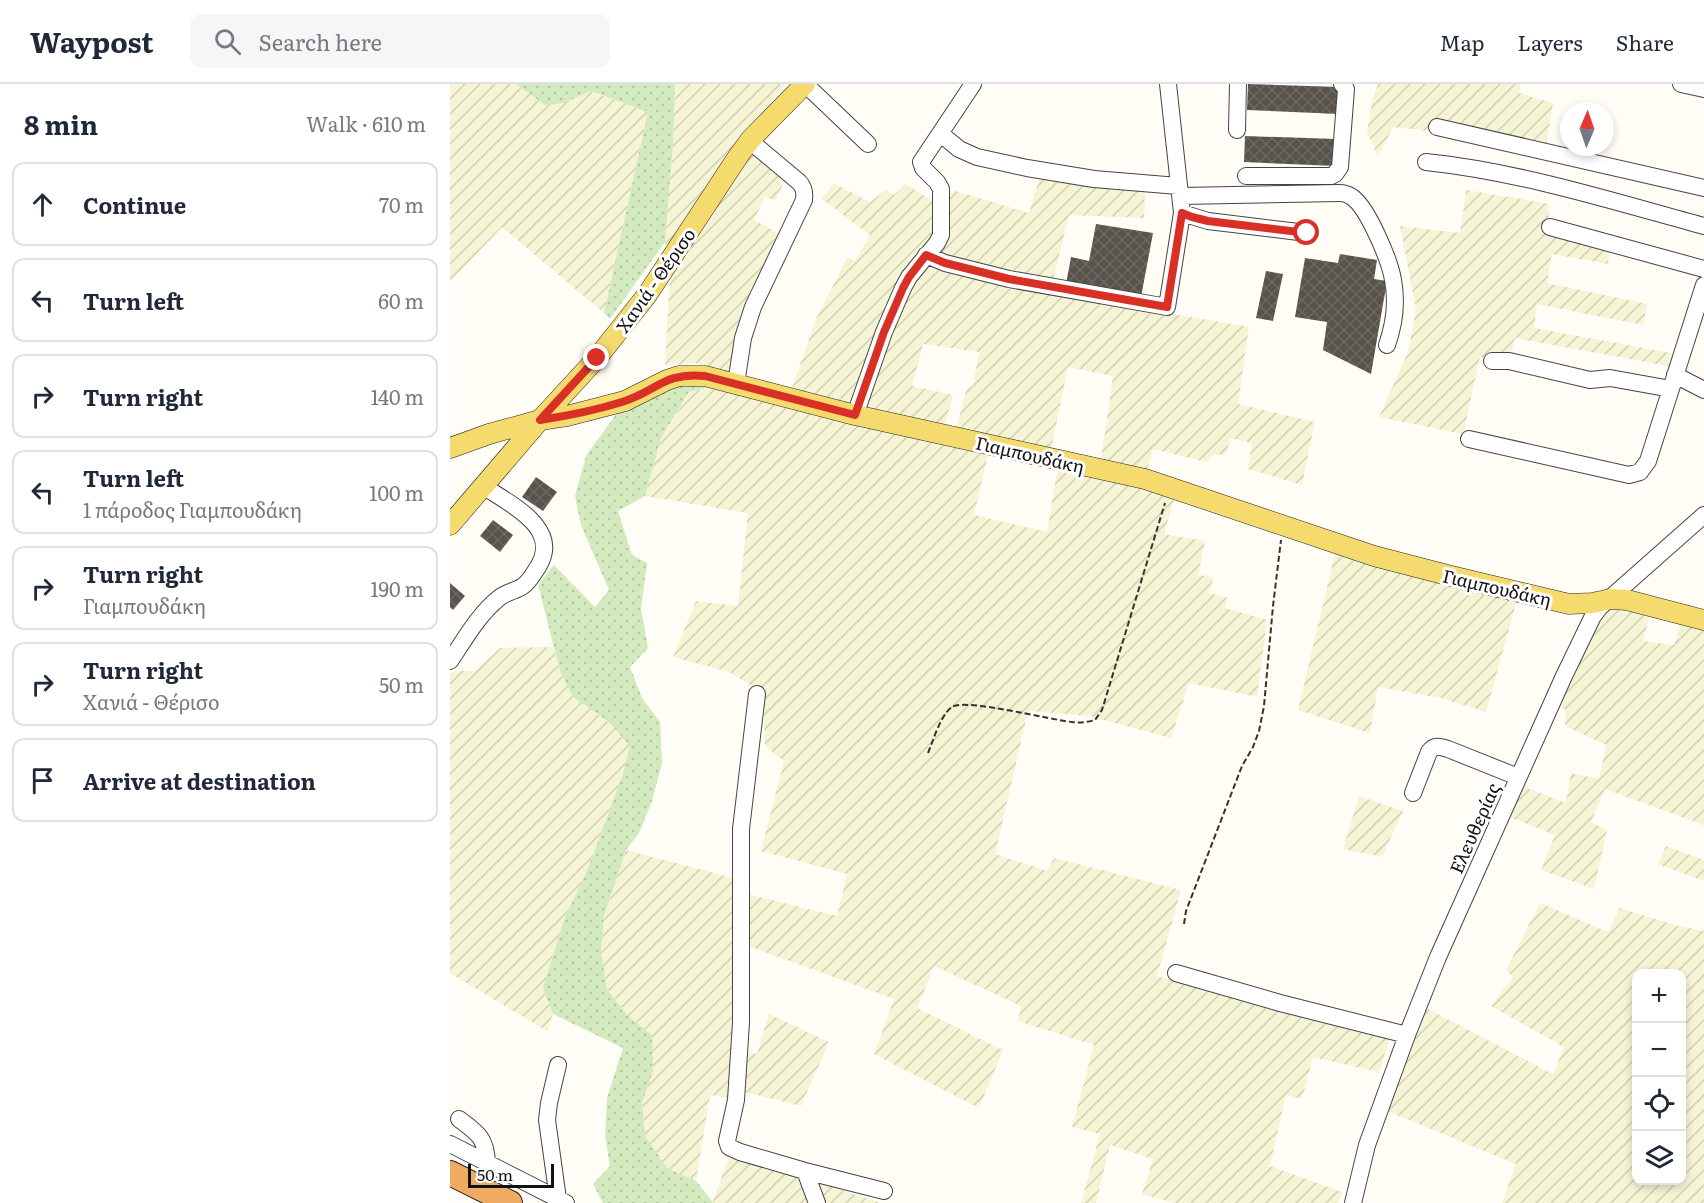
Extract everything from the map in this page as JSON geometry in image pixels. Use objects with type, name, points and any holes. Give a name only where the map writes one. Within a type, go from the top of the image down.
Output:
[{"type":"highway","points":[[450,1173],[510,1203]]},
{"type":"highway","points":[[450,1191],[474,1203]]},
{"type":"main road","name":"Χανιά - Θέρισο","points":[[450,525],[540,420],[597,358],[647,295],[739,154],[805,84]]},
{"type":"main road","name":"Γιαμπουδάκη","points":[[450,448],[540,420],[567,416],[625,401],[679,376],[705,376],[855,415],[1145,479],[1385,559],[1451,576],[1569,604],[1611,599],[1628,600],[1704,620]]},
{"type":"street","points":[[805,84],[868,144]]},
{"type":"street","points":[[855,415],[884,332],[903,288],[941,235],[942,194],[937,182],[921,165],[924,157],[974,84]]},
{"type":"street","points":[[926,255],[945,263],[1009,279],[1167,307],[1180,198],[1168,84]]},
{"type":"street","points":[[1237,130],[1238,84]]},
{"type":"street","points":[[1246,176],[1331,176],[1335,174],[1340,167],[1346,89],[1342,84]]},
{"type":"street","points":[[1681,84],[1704,89]]},
{"type":"street","points":[[1437,127],[1704,188]]},
{"type":"street","points":[[941,134],[959,149],[977,157],[1180,198],[1345,193],[1358,202],[1380,241],[1393,278],[1394,319],[1386,345]]},
{"type":"street","points":[[736,384],[743,338],[753,307],[805,195],[803,186],[750,141]]},
{"type":"street","points":[[1426,162],[1468,167],[1547,184],[1704,226]]},
{"type":"street","points":[[1180,198],[1192,217],[1307,233]]},
{"type":"street","points":[[1550,227],[1704,269]]},
{"type":"street","points":[[1469,439],[1629,475],[1644,469],[1704,285]]},
{"type":"street","points":[[1492,361],[1509,361],[1590,380],[1610,378],[1673,382],[1704,390]]},
{"type":"street","points":[[450,661],[492,604],[501,596],[523,586],[530,579],[542,560],[545,549],[543,537],[536,525],[523,513],[483,486]]},
{"type":"street","name":"Ελευθερίας","points":[[1353,1203],[1367,1145],[1407,1035],[1443,947],[1518,777],[1596,610],[1704,515]]},
{"type":"street","points":[[757,694],[741,829],[741,1022],[736,1100],[727,1141],[729,1147],[740,1152],[884,1191]]},
{"type":"street","points":[[1413,794],[1428,752],[1432,747],[1437,746],[1518,777]]},
{"type":"street","points":[[1176,973],[1280,1004],[1407,1035]]},
{"type":"street","points":[[558,1065],[547,1120],[562,1201]]},
{"type":"street","points":[[459,1119],[477,1132],[482,1139],[487,1152],[487,1163]]},
{"type":"street","points":[[450,1144],[562,1201]]},
{"type":"street","points":[[805,1171],[818,1203]]},
{"type":"path","points":[[928,753],[945,715],[952,706],[960,704],[1072,722],[1095,720],[1102,710],[1170,488]]},
{"type":"path","points":[[1184,924],[1186,911],[1259,731],[1264,706],[1283,525]]},
{"type":"green space","points":[[450,84],[516,84],[545,105],[564,102],[591,91],[648,112],[604,313],[502,227],[450,282]]},
{"type":"green space","points":[[516,84],[675,84],[673,145],[665,242],[610,319],[604,313],[648,112],[591,91],[564,103],[545,105]]},
{"type":"green space","points":[[675,84],[786,84],[737,139],[786,178],[775,201],[765,196],[754,220],[778,233],[748,299],[731,375],[696,363],[665,365],[670,273],[665,242],[673,145]]},
{"type":"green space","points":[[1378,84],[1521,84],[1519,93],[1553,103],[1546,147],[1432,122],[1428,131],[1393,127],[1378,157],[1367,132],[1372,101]]},
{"type":"green space","points":[[1040,177],[1145,191],[1144,218],[1069,215],[1050,293],[1249,327],[1238,404],[1315,422],[1302,485],[1248,469],[1252,443],[1231,438],[1225,455],[1215,454],[1206,462],[1153,449],[1146,475],[1177,489],[1164,534],[1205,541],[1198,575],[1214,577],[1208,593],[1227,597],[1225,608],[1267,620],[1257,697],[1189,683],[1171,738],[1089,716],[1030,711],[995,854],[1047,871],[1054,858],[1181,890],[1157,976],[1390,1038],[1379,1072],[1313,1057],[1302,1099],[1286,1095],[1270,1166],[1342,1192],[1338,1203],[1174,1203],[1142,1194],[1153,1159],[1110,1145],[1096,1203],[1081,1203],[1100,1134],[1072,1127],[1094,1045],[1018,1021],[1021,1006],[934,966],[917,1008],[1003,1050],[979,1108],[874,1054],[894,999],[737,942],[733,1048],[757,1054],[769,1014],[829,1042],[801,1106],[733,1089],[730,1098],[710,1095],[696,1181],[667,1168],[645,1136],[642,1103],[653,1071],[652,1036],[628,1016],[607,989],[601,952],[604,916],[626,850],[733,878],[751,895],[837,916],[847,874],[761,851],[784,761],[765,746],[763,693],[729,672],[673,657],[696,601],[738,606],[748,513],[645,496],[661,438],[690,392],[705,388],[728,392],[791,391],[816,319],[847,258],[855,261],[870,235],[822,199],[833,183],[870,202],[886,190],[894,195],[906,184],[931,200],[956,191],[1029,213]],"holes":[[[923,344],[979,352],[973,386],[967,387],[956,429],[945,425],[953,395],[912,386]],[[1068,367],[1113,376],[1101,460],[1058,466],[1047,532],[974,515],[992,437],[1051,450]]]},
{"type":"green space","points":[[1466,190],[1549,204],[1548,228],[1610,243],[1608,264],[1552,254],[1547,283],[1647,304],[1643,325],[1537,304],[1534,328],[1676,354],[1674,367],[1515,338],[1509,361],[1480,357],[1463,434],[1379,417],[1408,352],[1416,309],[1400,226],[1460,233]]},
{"type":"green space","points":[[694,380],[705,388],[689,392],[661,438],[645,496],[618,511],[632,555],[647,563],[641,609],[648,648],[630,667],[642,698],[660,722],[662,763],[652,801],[639,833],[626,850],[604,916],[601,952],[607,989],[628,1016],[652,1035],[653,1071],[642,1103],[645,1136],[667,1168],[696,1181],[712,1203],[603,1203],[593,1184],[610,1166],[605,1136],[607,1098],[623,1048],[553,1014],[543,988],[565,917],[587,871],[623,774],[630,746],[609,722],[573,697],[560,671],[538,585],[554,565],[595,607],[609,590],[581,525],[575,496],[586,456],[616,414],[636,403]]},
{"type":"green space","points":[[1338,541],[1520,589],[1486,712],[1441,698],[1378,687],[1370,733],[1298,710]]},
{"type":"green space","points":[[1611,601],[1652,607],[1643,641],[1674,645],[1683,615],[1704,620],[1704,825],[1605,789],[1591,822],[1607,830],[1594,889],[1541,870],[1555,835],[1499,813],[1514,783],[1566,803],[1571,773],[1599,779],[1606,745],[1565,726],[1566,710],[1556,705]]},
{"type":"green space","points":[[553,647],[560,671],[573,697],[609,722],[631,746],[587,871],[565,917],[543,988],[553,1014],[547,1031],[450,973],[450,674],[453,671],[475,671],[500,648]]},
{"type":"green space","points":[[1359,796],[1403,811],[1382,857],[1343,849]]},
{"type":"green space","points":[[1666,846],[1704,860],[1704,881],[1658,864]]},
{"type":"green space","points":[[1540,903],[1608,932],[1620,908],[1675,925],[1704,931],[1704,1203],[1502,1203],[1516,1164],[1387,1111],[1426,1008],[1553,1074],[1564,1047],[1491,1006],[1513,977],[1506,970]]},
{"type":"green space","points":[[730,1155],[832,1187],[882,1203],[712,1203]]},
{"type":"building","points":[[1248,84],[1339,87],[1338,114],[1247,110]]},
{"type":"building","points":[[1245,136],[1336,139],[1335,166],[1244,162]]},
{"type":"building","points":[[1096,224],[1153,233],[1141,297],[1066,284],[1071,257],[1089,261]]},
{"type":"building","points":[[1340,254],[1377,260],[1374,279],[1387,281],[1371,374],[1323,350],[1327,322],[1295,317],[1305,258],[1338,263]]},
{"type":"building","points":[[1266,271],[1283,274],[1273,321],[1256,318]]},
{"type":"building","points":[[536,477],[557,492],[543,511],[522,497]]},
{"type":"building","points":[[493,520],[513,535],[500,552],[480,536]]},
{"type":"building","points":[[450,583],[465,596],[453,610],[450,607]]},
{"type":"route","points":[[597,358],[540,420],[567,416],[625,401],[667,380],[692,375],[705,376],[855,415],[884,332],[903,288],[926,255],[945,263],[1009,279],[1167,307],[1182,213],[1208,221],[1307,233]]}]
